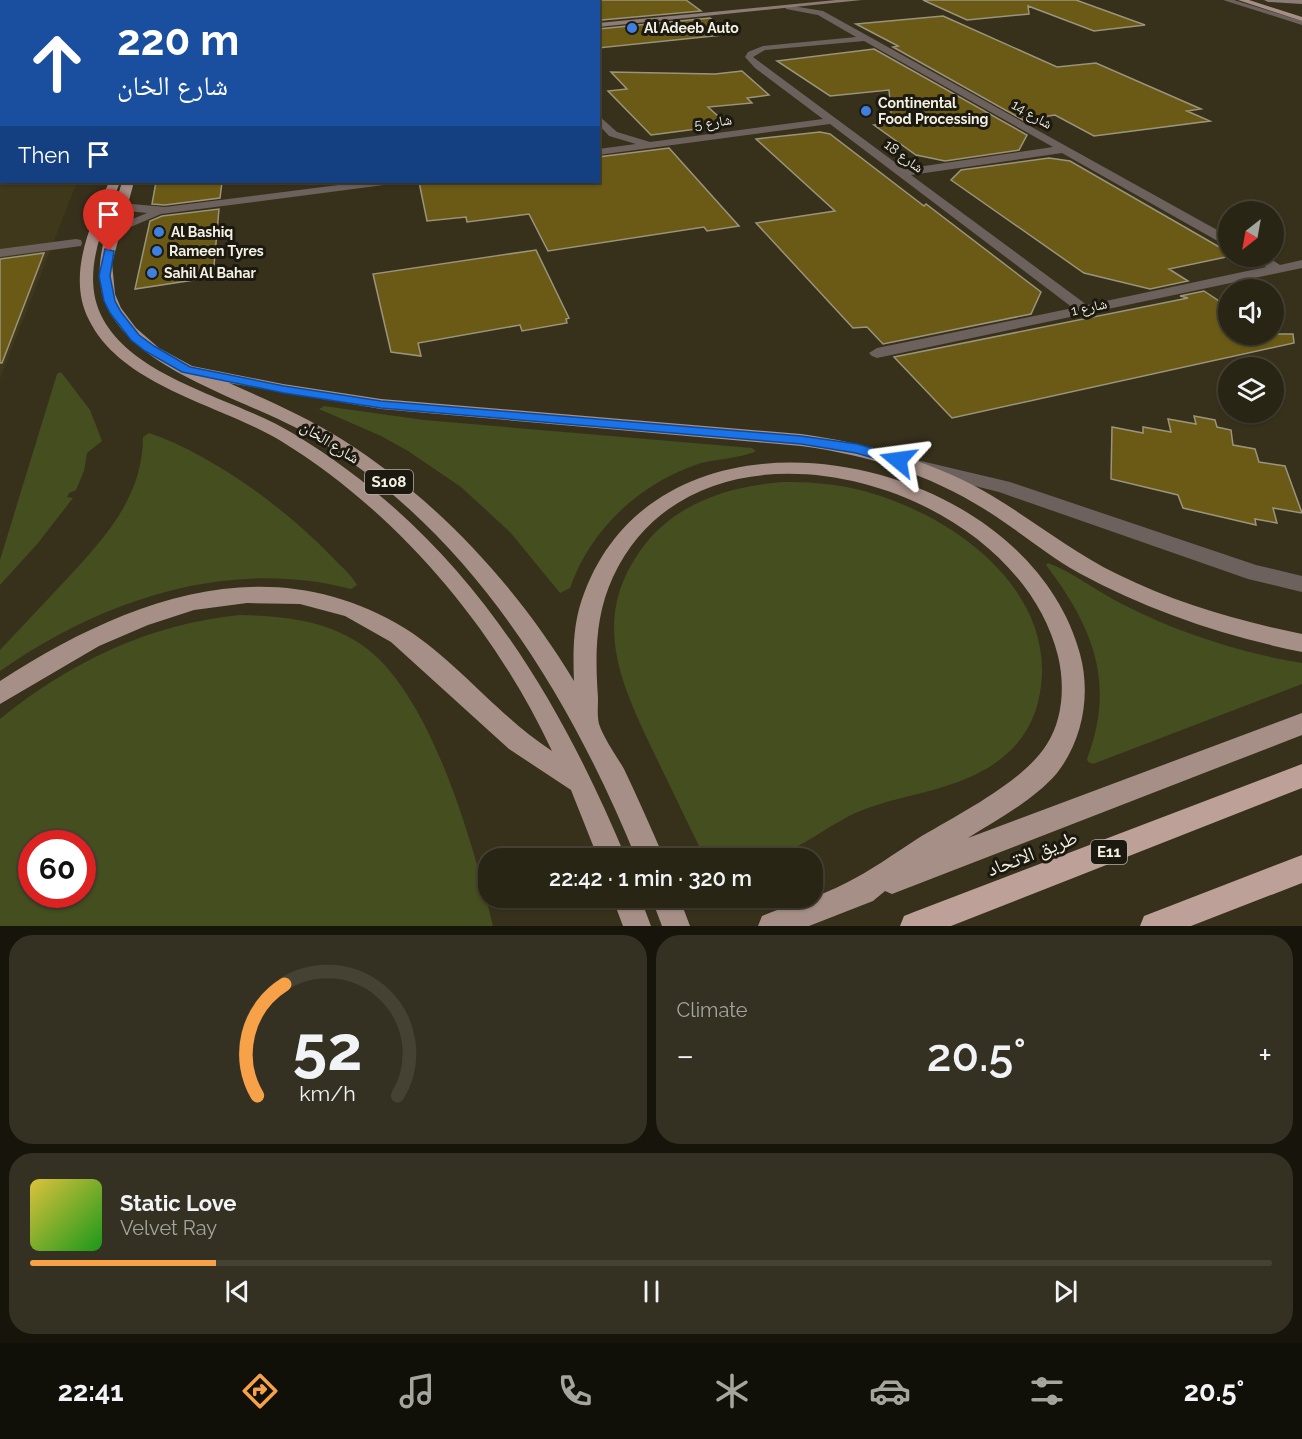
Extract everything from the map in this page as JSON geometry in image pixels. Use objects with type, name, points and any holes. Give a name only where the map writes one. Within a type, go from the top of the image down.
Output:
[{"type":"highway","name":"طريق الاتحاد","points":[[914,926],[1302,776]]},
{"type":"highway","points":[[1154,926],[1302,869]]},
{"type":"main road","points":[[1242,0],[1302,16]]},
{"type":"main road","points":[[1256,0],[1302,16]]},
{"type":"main road","name":"شارع الخان","points":[[114,183],[90,254],[85,280],[89,307],[104,333],[116,346],[148,370],[250,417],[311,452],[353,482],[386,510],[445,570],[484,618],[516,665],[548,719],[579,781],[608,848]]},
{"type":"main road","name":"شارع الخان","points":[[128,183],[105,263],[110,301],[116,313],[135,337],[150,349],[186,370],[303,424],[373,469],[407,497],[468,556],[508,604],[541,650],[608,766],[645,848]]},
{"type":"main road","points":[[186,370],[284,390],[381,404],[829,443],[875,453],[912,465],[969,491],[1052,547],[1116,583],[1152,599],[1229,627],[1302,643]]},
{"type":"main road","points":[[587,727],[585,635],[598,587],[621,546],[645,520],[672,498],[693,488],[739,473],[763,469],[814,469],[840,471],[882,481],[919,494],[946,507],[995,542],[1017,563],[1036,586],[1052,611],[1064,638],[1072,666],[1074,691],[1071,716],[1062,740],[1049,762],[1029,782],[853,895]]},
{"type":"main road","points":[[0,694],[62,653],[141,617],[201,601],[234,596],[295,596],[342,606],[376,620],[430,659],[518,742],[579,781]]},
{"type":"main road","points":[[772,926],[1302,724]]},
{"type":"main road","points":[[630,908],[637,926]]},
{"type":"main road","points":[[669,908],[675,925]]},
{"type":"street","points":[[600,19],[807,0]]},
{"type":"street","points":[[600,25],[789,7],[823,8],[858,0]]},
{"type":"street","points":[[1227,0],[1302,23]]},
{"type":"street","points":[[1269,0],[1302,2]]},
{"type":"street","points":[[1302,2],[1287,4],[1302,9]]},
{"type":"street","name":"شارع 14","points":[[823,8],[866,38],[1218,235]]},
{"type":"street","name":"شارع 18","points":[[866,38],[763,48],[749,57],[1082,308]]},
{"type":"street","points":[[600,120],[613,134],[653,145]]},
{"type":"street","name":"شارع 5","points":[[602,152],[832,121]]},
{"type":"street","points":[[602,152],[612,143],[613,134]]},
{"type":"street","points":[[902,173],[1064,149]]},
{"type":"street","points":[[115,229],[165,211],[376,183]]},
{"type":"street","points":[[121,207],[165,211]]},
{"type":"street","points":[[0,253],[76,243]]},
{"type":"street","name":"شارع 1","points":[[877,353],[1082,308],[1302,264]]},
{"type":"street","points":[[912,465],[1003,487],[1255,573],[1302,584]]},
{"type":"shaded area","points":[[0,183],[77,183],[0,379]]},
{"type":"green space","points":[[61,372],[90,410],[102,441],[87,453],[84,471],[76,490],[69,493],[67,497],[73,498],[38,543],[0,585],[0,560],[57,374]]},
{"type":"green space","points":[[324,406],[424,420],[752,448],[756,451],[698,464],[676,473],[637,497],[604,529],[590,547],[570,588],[560,593],[510,532],[461,487],[408,451],[381,436],[319,409]]},
{"type":"green space","points":[[149,433],[199,455],[273,504],[317,542],[353,578],[357,585],[351,589],[305,580],[258,578],[213,582],[167,591],[123,605],[80,624],[0,671],[0,650],[92,551],[118,517],[136,479],[143,437]]},
{"type":"green space","points":[[783,482],[834,485],[884,497],[917,511],[949,529],[979,550],[1005,576],[1025,605],[1038,638],[1042,673],[1040,695],[1030,724],[1018,742],[995,763],[978,773],[942,787],[865,809],[794,848],[700,848],[642,728],[621,675],[614,623],[618,597],[628,570],[646,543],[675,516],[708,498],[764,484]]},
{"type":"green space","points":[[1048,563],[1120,603],[1163,623],[1232,647],[1302,663],[1302,684],[1093,764],[1088,762],[1099,705],[1099,681],[1095,657],[1076,611],[1046,565]]},
{"type":"green space","points":[[240,615],[304,621],[348,637],[362,645],[387,667],[409,697],[429,733],[446,773],[478,869],[478,908],[489,908],[493,926],[0,926],[0,719],[54,680],[83,663],[112,649],[174,627]]},
{"type":"building","points":[[600,0],[686,0],[701,11],[600,18]]},
{"type":"building","points":[[923,0],[1076,0],[1145,25],[1094,31],[1028,6],[1029,14],[967,20]]},
{"type":"building","points":[[943,16],[1057,67],[1096,63],[1201,109],[1187,111],[1210,121],[1094,136],[1055,115],[1035,118],[1032,125],[893,47],[898,46],[856,24]]},
{"type":"building","points":[[710,18],[733,34],[600,48],[600,29]]},
{"type":"building","points":[[874,49],[1027,135],[1019,150],[945,161],[916,155],[874,125],[892,123],[889,90],[830,96],[777,61]]},
{"type":"building","points":[[742,71],[769,95],[747,98],[752,103],[708,107],[728,125],[651,135],[608,91],[627,89],[611,72],[715,74]]},
{"type":"building","points":[[820,132],[830,134],[1041,292],[1031,314],[883,344],[867,327],[853,328],[756,223],[835,211],[756,139]]},
{"type":"building","points":[[669,148],[739,226],[707,231],[704,227],[548,251],[529,214],[467,222],[466,217],[427,221],[419,183],[600,183],[600,157]]},
{"type":"building","points":[[1049,158],[1070,161],[1218,246],[1218,259],[1169,269],[1188,281],[1150,289],[1084,273],[951,180],[961,170]]},
{"type":"building","points":[[156,183],[222,183],[220,198],[165,205],[152,204]]},
{"type":"building","points":[[219,209],[213,277],[135,289],[150,221],[162,216]]},
{"type":"building","points":[[536,250],[569,318],[566,319],[567,323],[522,331],[520,325],[418,343],[421,356],[391,352],[373,274]]},
{"type":"building","points":[[44,253],[2,363],[0,363],[0,259]]},
{"type":"building","points":[[1204,291],[1218,300],[1218,345],[1284,345],[1284,334],[1293,334],[1294,343],[1230,357],[1218,357],[1218,360],[952,418],[894,357],[1188,298],[1180,296]]},
{"type":"building","points":[[1194,416],[1215,420],[1217,427],[1231,430],[1233,445],[1255,449],[1259,462],[1285,466],[1302,513],[1273,508],[1277,523],[1255,519],[1256,525],[1183,508],[1178,495],[1111,479],[1112,427],[1143,433],[1143,427],[1171,432],[1168,419],[1196,424]]},
{"type":"place","name":"Al Adeeb Auto","points":[[632,28]]},
{"type":"place","name":"Continental Food Processing","points":[[866,111]]},
{"type":"place","name":"Al Bashiq","points":[[159,232]]},
{"type":"place","name":"Rameen Tyres","points":[[157,251]]},
{"type":"place","name":"Sahil Al Bahar","points":[[152,273]]},
{"type":"route","points":[[109,251],[105,263],[106,288],[110,301],[124,326],[150,349],[186,370],[331,398],[829,443],[857,448],[898,460]]}]
